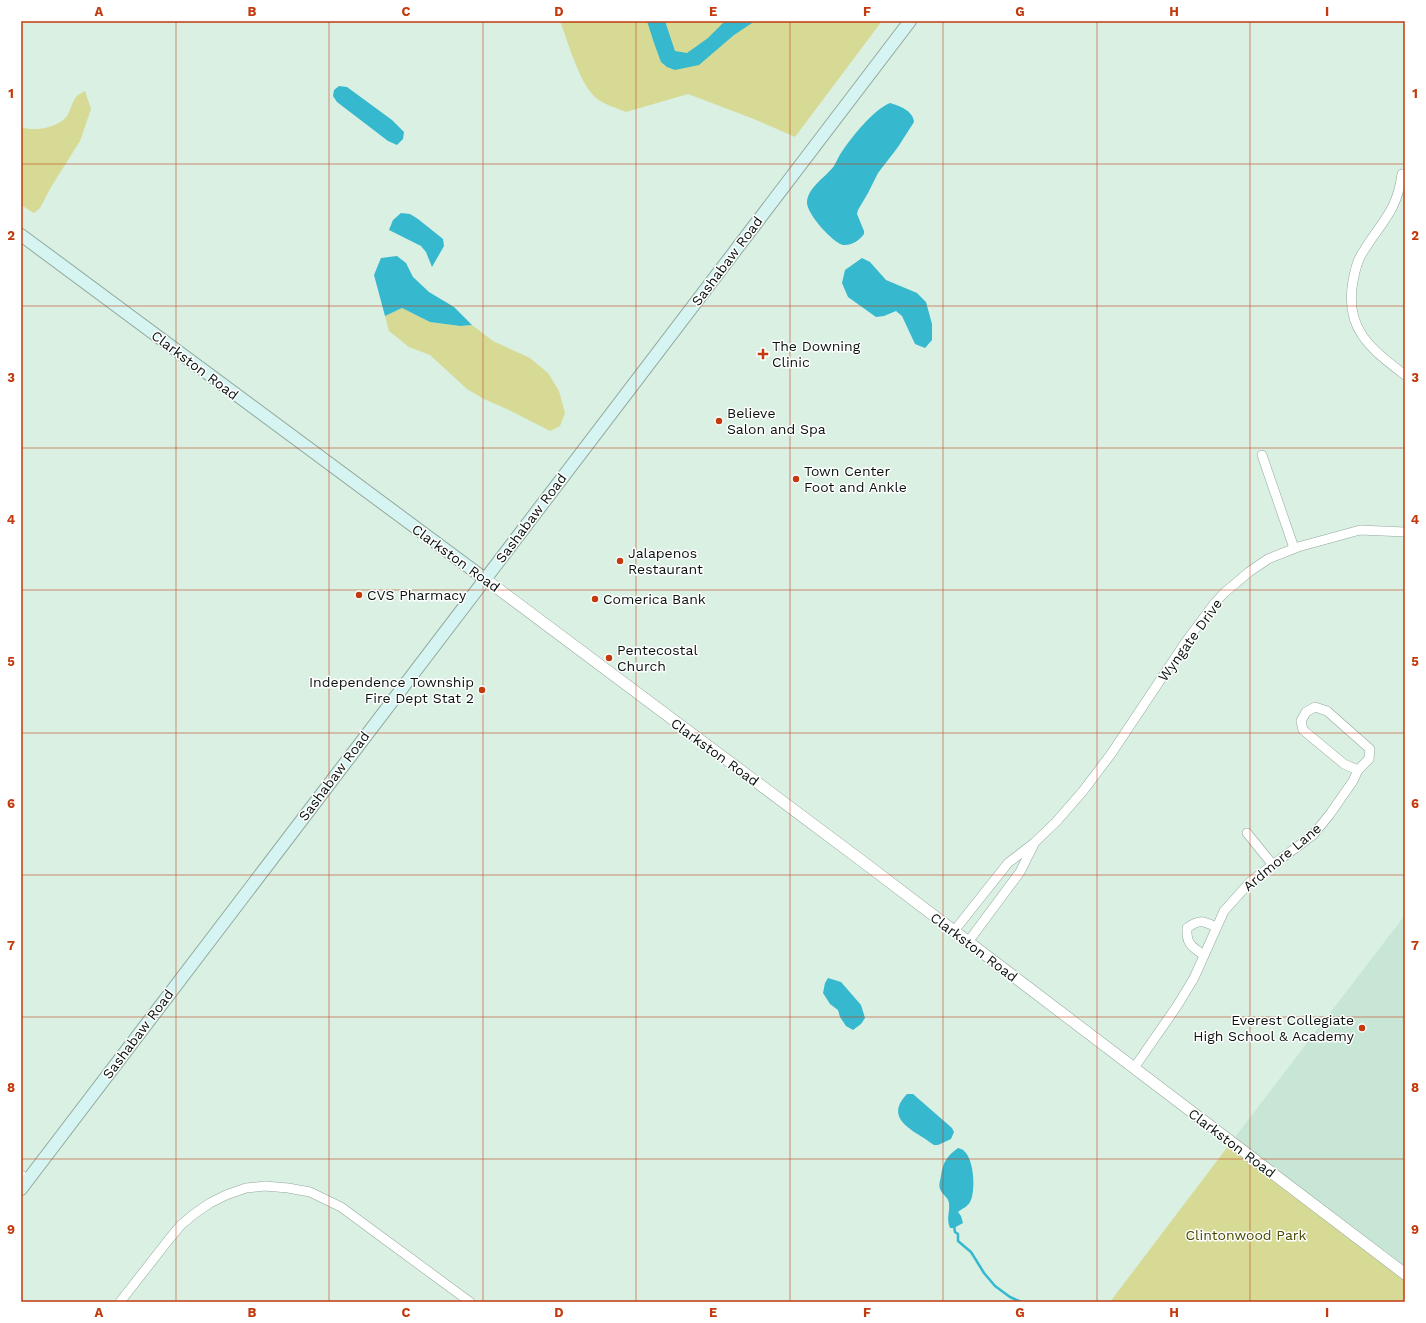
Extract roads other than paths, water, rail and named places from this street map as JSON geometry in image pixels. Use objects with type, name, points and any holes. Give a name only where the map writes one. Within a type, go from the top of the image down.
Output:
[{"type":"main road","name":"Sashabaw Road","points":[[23,1181],[485,579],[910,21]]},
{"type":"main road","name":"Clarkston Road","points":[[21,235],[485,579]]},
{"type":"street","points":[[1402,174],[1398,197],[1393,207],[1362,253],[1355,270],[1351,302],[1354,319],[1359,331],[1371,347],[1405,375]]},
{"type":"street","points":[[1262,455],[1294,548]]},
{"type":"street","name":"Wyngate Drive","points":[[954,931],[1008,863],[1034,843],[1056,822],[1097,773],[1185,643],[1214,604],[1229,589],[1268,559],[1294,548],[1360,530],[1405,532]]},
{"type":"street","name":"Clarkston Road","points":[[485,579],[954,931],[1405,1274]]},
{"type":"street","name":"Ardmore Lane","points":[[1134,1068],[1194,978],[1224,911],[1251,881],[1313,835],[1353,781],[1358,770],[1369,759],[1370,749],[1327,711],[1315,707],[1306,712],[1301,721],[1303,730],[1344,764],[1358,770]]},
{"type":"street","points":[[1247,833],[1273,865]]},
{"type":"street","name":"Wyngate Drive","points":[[968,942],[1020,872],[1034,843]]},
{"type":"street","points":[[1204,955],[1190,946],[1186,937],[1187,928],[1195,922],[1203,922],[1216,927]]},
{"type":"street","points":[[120,1302],[170,1238],[194,1214],[226,1194],[246,1188],[265,1186],[310,1192],[341,1207],[470,1302]]},
{"type":"water","points":[[647,21],[665,21],[675,51],[687,53],[708,38],[725,21],[755,21],[734,35],[699,65],[675,70],[667,67],[661,62]]},
{"type":"water","points":[[339,86],[347,87],[392,120],[404,132],[403,139],[397,145],[388,141],[337,102],[333,96],[334,90]]},
{"type":"water","points":[[890,103],[901,107],[911,114],[914,122],[898,147],[878,173],[858,210],[857,214],[864,234],[855,242],[849,245],[843,245],[833,239],[815,220],[808,207],[808,197],[814,187],[831,170],[842,152],[870,117]]},
{"type":"water","points":[[401,213],[410,214],[443,239],[444,246],[432,267],[426,252],[421,246],[389,230],[393,220]]},
{"type":"water","points":[[397,256],[406,263],[413,277],[429,292],[454,307],[472,325],[460,326],[430,322],[402,308],[385,316],[374,275],[381,258]]},
{"type":"water","points":[[862,258],[870,262],[886,280],[917,293],[926,302],[932,324],[932,340],[925,348],[915,344],[902,316],[896,311],[884,316],[876,317],[848,297],[842,283],[845,270]]},
{"type":"water","points":[[828,978],[841,982],[861,1005],[865,1018],[861,1024],[853,1030],[846,1026],[840,1017],[838,1010],[830,1004],[823,993],[825,983]]},
{"type":"water","points":[[907,1094],[913,1094],[952,1128],[954,1132],[951,1139],[938,1145],[934,1145],[904,1124],[898,1111],[900,1103]]},
{"type":"water","points":[[958,1148],[964,1150],[970,1161],[973,1175],[973,1191],[969,1203],[958,1212],[963,1223],[954,1228],[950,1228],[948,1221],[949,1203],[941,1191],[940,1184],[944,1163]]},
{"type":"waterway","points":[[954,1226],[955,1232],[958,1234],[958,1241],[971,1252],[984,1273],[995,1286],[1010,1297],[1021,1302]]},
{"type":"place","name":"The Downing Clinic","points":[[763,354]]},
{"type":"place","name":"Believe Salon and Spa","points":[[719,421]]},
{"type":"place","name":"Town Center Foot and Ankle","points":[[796,479]]},
{"type":"place","name":"Jalapenos Restaurant","points":[[620,561]]},
{"type":"place","name":"CVS Pharmacy","points":[[359,595]]},
{"type":"place","name":"Comerica Bank","points":[[595,599]]},
{"type":"place","name":"Pentecostal Church","points":[[609,658]]},
{"type":"place","name":"Independence Township Fire Dept Stat 2","points":[[482,690]]},
{"type":"place","name":"Everest Collegiate High School & Academy","points":[[1362,1028]]},
{"type":"park label","name":"Clintonwood Park","points":[[1246,1235]]}]
